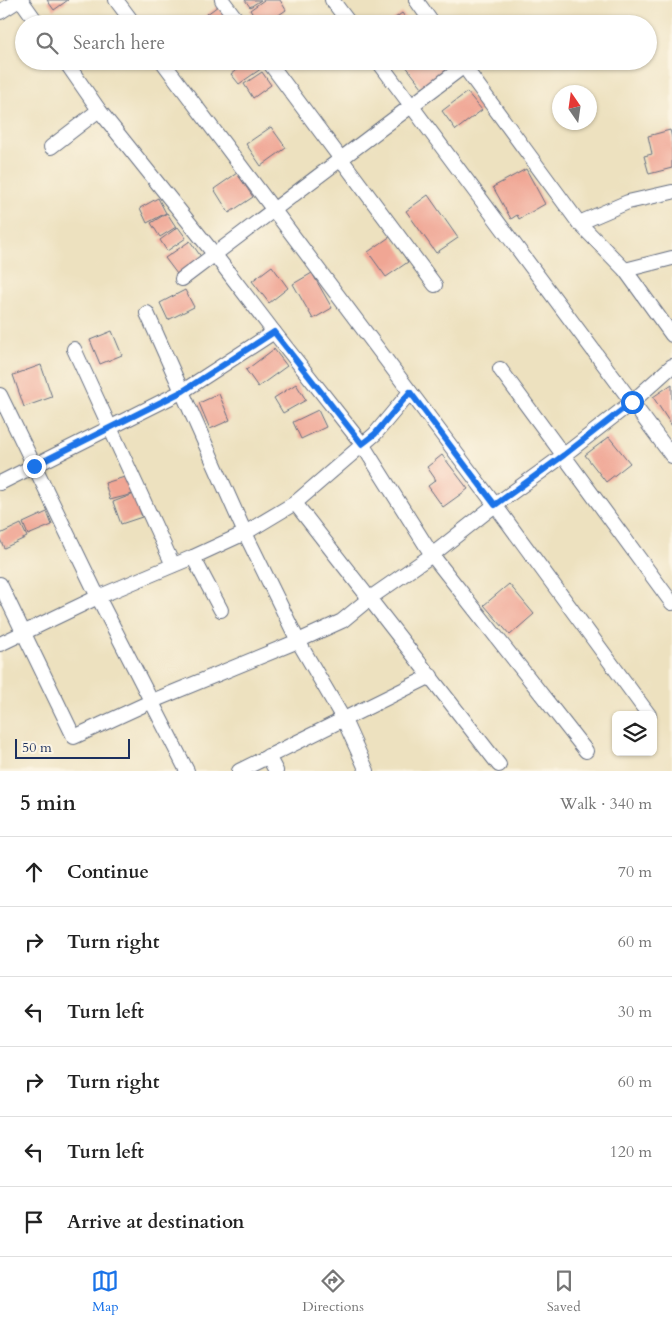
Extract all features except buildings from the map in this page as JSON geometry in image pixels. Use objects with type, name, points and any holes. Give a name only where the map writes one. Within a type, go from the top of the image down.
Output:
[{"type":"street","points":[[0,12],[20,0],[31,15]]},
{"type":"street","points":[[116,0],[127,15]]},
{"type":"street","points":[[222,0],[233,15]]},
{"type":"street","points":[[332,0],[343,15]]},
{"type":"street","points":[[416,0],[427,15]]},
{"type":"street","points":[[71,70],[99,110],[362,444],[432,555],[586,752]]},
{"type":"street","points":[[169,70],[495,505],[645,711]]},
{"type":"street","points":[[275,70],[435,285]]},
{"type":"street","points":[[385,70],[672,456]]},
{"type":"street","points":[[182,279],[412,106],[455,70]]},
{"type":"street","points":[[466,70],[579,223],[625,270],[672,335]]},
{"type":"street","points":[[51,147],[99,110]]},
{"type":"street","points":[[579,223],[628,202],[672,192]]},
{"type":"street","points":[[625,270],[672,258]]},
{"type":"street","points":[[147,313],[244,533],[298,641],[344,720],[367,771]]},
{"type":"street","points":[[0,482],[112,428],[183,391],[274,332]]},
{"type":"street","points":[[74,349],[173,564]]},
{"type":"street","points":[[0,584],[74,738],[150,702],[298,641],[342,620],[432,555],[495,505],[564,455],[632,402],[672,366]]},
{"type":"street","points":[[500,369],[672,603]]},
{"type":"street","points":[[0,644],[98,597],[193,557],[244,533],[295,502],[375,434],[410,392]]},
{"type":"street","points":[[0,395],[98,597],[186,771]]},
{"type":"street","points":[[295,502],[499,765]]},
{"type":"street","points":[[193,557],[221,610]]},
{"type":"street","points":[[239,771],[431,676]]},
{"type":"street","points":[[268,756],[276,771]]},
{"type":"route","points":[[34,466],[183,391],[274,332],[362,444],[375,434],[410,392],[495,505],[632,402]]}]
